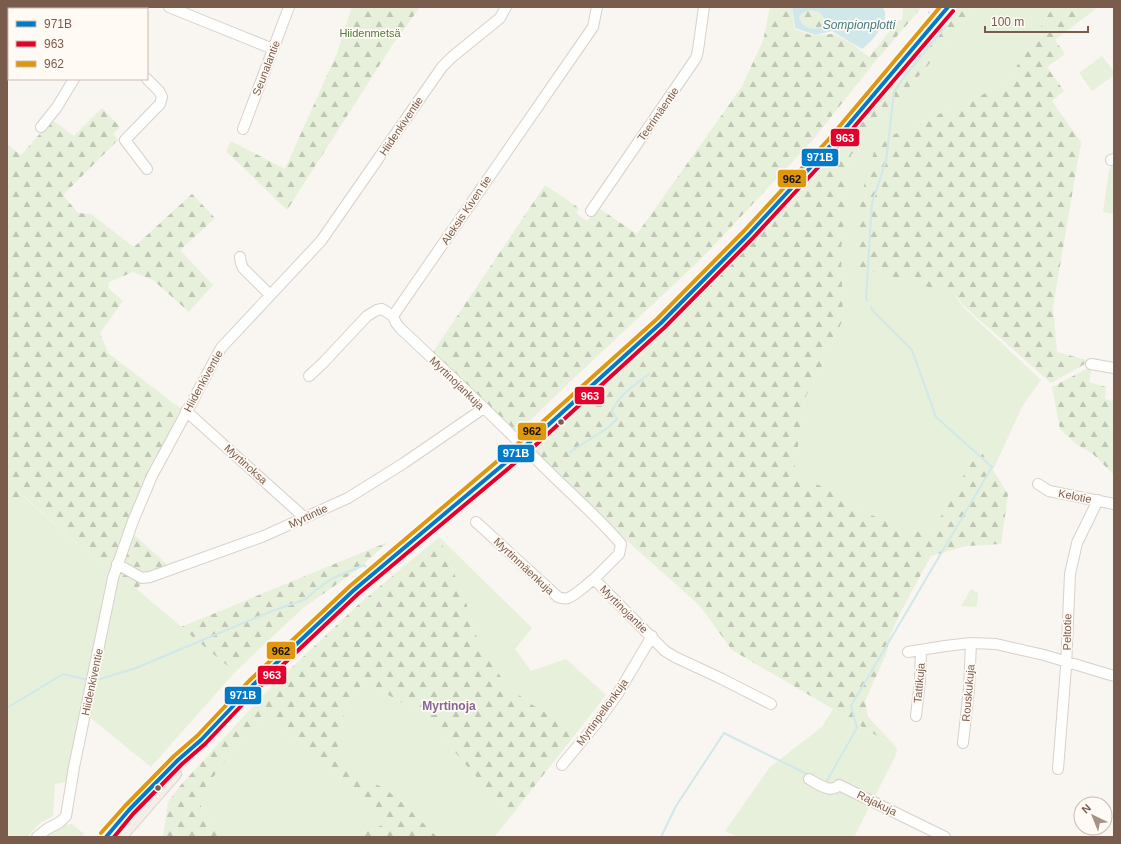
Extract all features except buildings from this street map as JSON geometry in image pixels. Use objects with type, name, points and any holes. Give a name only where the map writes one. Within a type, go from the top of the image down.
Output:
[{"type":"main road","points":[[107,836],[178,760],[201,740],[253,685],[354,590],[524,447],[660,324],[748,235],[832,144],[948,7]]},
{"type":"main road","points":[[120,837],[183,765],[201,740]]},
{"type":"street","points":[[169,7],[273,49]]},
{"type":"street","name":"Seunalantie","points":[[243,129],[289,7]]},
{"type":"street","name":"Hiidenkiventie","points":[[37,837],[47,829],[60,822],[66,816],[74,767],[117,564],[133,521],[152,476],[221,348],[328,233],[442,67],[500,18],[506,7]]},
{"type":"street","name":"Aleksis Kiven tie","points":[[393,316],[593,27],[597,7]]},
{"type":"street","name":"Teerimäentie","points":[[591,211],[696,58],[704,7]]},
{"type":"street","points":[[41,127],[57,107],[73,80]]},
{"type":"street","points":[[148,80],[159,91],[162,97],[160,104],[125,140],[148,169]]},
{"type":"street","points":[[240,257],[243,268],[270,296]]},
{"type":"street","points":[[309,376],[367,316],[377,310],[382,309],[393,316]]},
{"type":"street","name":"Myrtinojankuja","points":[[393,316],[400,328],[524,447]]},
{"type":"street","points":[[1092,364],[1114,368]]},
{"type":"street","name":"Myrtintie","points":[[117,564],[142,578],[150,577],[253,541],[348,498],[426,449],[484,408]]},
{"type":"street","name":"Myrtinoksa","points":[[186,411],[305,518]]},
{"type":"street","name":"Myrtinojantie","points":[[524,447],[621,544],[619,554],[594,579],[652,636],[664,651],[771,704]]},
{"type":"street","name":"Kelotie","points":[[1038,484],[1049,491],[1114,504]]},
{"type":"street","name":"Peltotie","points":[[1058,769],[1066,662],[1070,574],[1077,543],[1098,500]]},
{"type":"street","name":"Myrtinmäenkuja","points":[[476,522],[558,597],[567,599],[594,579]]},
{"type":"street","name":"Myrtinpellonkuja","points":[[562,765],[596,724],[617,694],[652,636]]},
{"type":"street","points":[[908,652],[971,643],[996,644],[1114,676]]},
{"type":"street","name":"Rouskukuja","points":[[963,743],[969,689],[971,643]]},
{"type":"street","name":"Tattikuja","points":[[916,716],[920,681],[921,650]]},
{"type":"street","name":"Rajakuja","points":[[809,779],[830,790],[839,785],[945,837]]},
{"type":"green space","name":"Hiidenmetsä","points":[[352,7],[420,7],[393,44],[287,210],[226,151],[231,141],[285,169],[337,53]]},
{"type":"green space","points":[[770,7],[792,7],[794,29],[811,35],[834,34],[851,43],[869,57],[899,20],[902,21],[903,7],[922,7],[874,63],[811,142],[701,259],[516,434],[433,352],[545,185],[579,208],[576,213],[587,221],[597,207],[637,234],[741,88],[763,41]]},
{"type":"green space","points":[[957,7],[978,7],[851,155],[841,250],[843,319],[823,364],[806,396],[794,471],[871,515],[930,536],[979,448],[1008,494],[1001,544],[966,546],[931,556],[900,613],[890,636],[887,652],[865,701],[868,717],[897,748],[732,650],[700,606],[535,458],[534,451],[664,331],[740,256],[823,164]]},
{"type":"green space","points":[[978,7],[1053,7],[1006,84],[877,142],[859,268],[953,293],[963,307],[1041,380],[1022,407],[993,470],[979,448],[930,536],[871,515],[794,471],[806,396],[823,364],[843,319],[841,250],[851,155]]},
{"type":"green space","points":[[1053,7],[1098,7],[1055,40],[1065,54],[1047,67],[1064,91],[1052,101],[1081,142],[1053,307],[1057,352],[1090,361],[1051,383],[964,306],[954,294],[859,268],[860,199],[877,142],[1006,84]]},
{"type":"green space","points":[[810,10],[819,12],[824,18],[822,28],[805,26],[801,21],[799,17],[803,13]]},
{"type":"green space","points":[[1102,56],[1114,72],[1114,75],[1092,91],[1079,73]]},
{"type":"green space","points":[[102,108],[120,127],[113,134],[118,140],[63,195],[78,213],[91,214],[134,247],[192,194],[215,218],[180,250],[213,285],[189,312],[153,280],[133,272],[109,282],[108,288],[123,301],[100,333],[108,353],[181,409],[125,527],[170,567],[148,575],[137,589],[120,575],[104,568],[24,496],[7,521],[7,144],[21,155],[52,120],[74,136]]},
{"type":"green space","points":[[1111,166],[1114,166],[1114,214],[1103,212]]},
{"type":"green space","points":[[1092,366],[1089,382],[1106,387],[1105,399],[1114,401],[1114,475],[1093,454],[1076,444],[1060,429],[1052,387]]},
{"type":"green space","points":[[23,496],[104,568],[114,572],[113,578],[120,575],[235,672],[151,767],[87,715],[71,781],[55,784],[53,816],[40,823],[27,837],[7,837],[7,521]]},
{"type":"green space","points":[[439,537],[532,628],[515,649],[531,671],[566,659],[606,695],[574,736],[556,719],[531,704],[506,685],[478,641],[466,602]]},
{"type":"green space","points":[[439,537],[466,602],[478,641],[506,685],[531,704],[556,719],[574,736],[511,816],[459,757],[428,718],[364,681],[345,708],[335,761],[388,791],[407,807],[437,837],[359,837],[364,832],[391,822],[357,792],[324,766],[297,739],[285,735],[267,718],[245,736],[196,799],[212,822],[227,837],[163,837],[168,802],[180,786],[267,691],[359,604]]},
{"type":"green space","points":[[388,542],[357,570],[303,608],[235,672],[181,627]]},
{"type":"green space","points":[[971,589],[978,593],[976,607],[961,606]]},
{"type":"green space","points":[[364,681],[428,718],[459,757],[511,816],[494,837],[437,837],[407,807],[335,761],[345,708]]},
{"type":"green space","points":[[833,709],[897,748],[896,755],[854,837],[738,837],[725,831],[770,767],[822,727]]},
{"type":"green space","points":[[267,718],[285,735],[297,739],[324,766],[392,822],[364,832],[359,837],[227,837],[212,822],[196,799],[245,736]]},
{"type":"green space","points":[[72,824],[83,833],[84,837],[41,837],[62,825]]},
{"type":"water","name":"Sompionplotti","points":[[792,7],[883,7],[885,13],[884,21],[879,30],[873,39],[862,49],[832,31],[815,35],[795,28]],"holes":[[[810,10],[819,12],[824,18],[822,28],[805,26],[799,17],[803,13]]]},
{"type":"waterway","points":[[867,300],[872,203],[886,161],[894,92],[904,77],[946,26]]},
{"type":"waterway","points":[[825,784],[857,728],[851,706],[992,467],[936,417],[912,350],[873,311],[871,307]]},
{"type":"waterway","points":[[570,452],[609,427],[617,419],[612,411],[615,405],[628,390],[649,374]]},
{"type":"waterway","points":[[97,680],[136,668],[272,611],[306,599],[331,579],[364,565],[366,567]]},
{"type":"waterway","points":[[7,708],[63,674],[88,680]]},
{"type":"waterway","points":[[661,837],[676,806],[724,733],[809,775]]},
{"type":"transit line","name":"962","points":[[101,833],[125,806],[174,756],[197,736],[249,681],[350,586],[520,442],[657,319],[744,231],[828,140],[940,7]]},
{"type":"transit line","name":"971B","points":[[106,837],[129,810],[178,760],[201,740],[253,685],[354,590],[524,447],[661,323],[748,235],[832,144],[948,7]]},
{"type":"transit line","name":"963","points":[[114,837],[133,814],[182,764],[205,744],[257,689],[358,594],[528,452],[665,327],[752,239],[836,148],[953,11]]},
{"type":"district","name":"Myrtinoja","points":[[449,706]]}]
